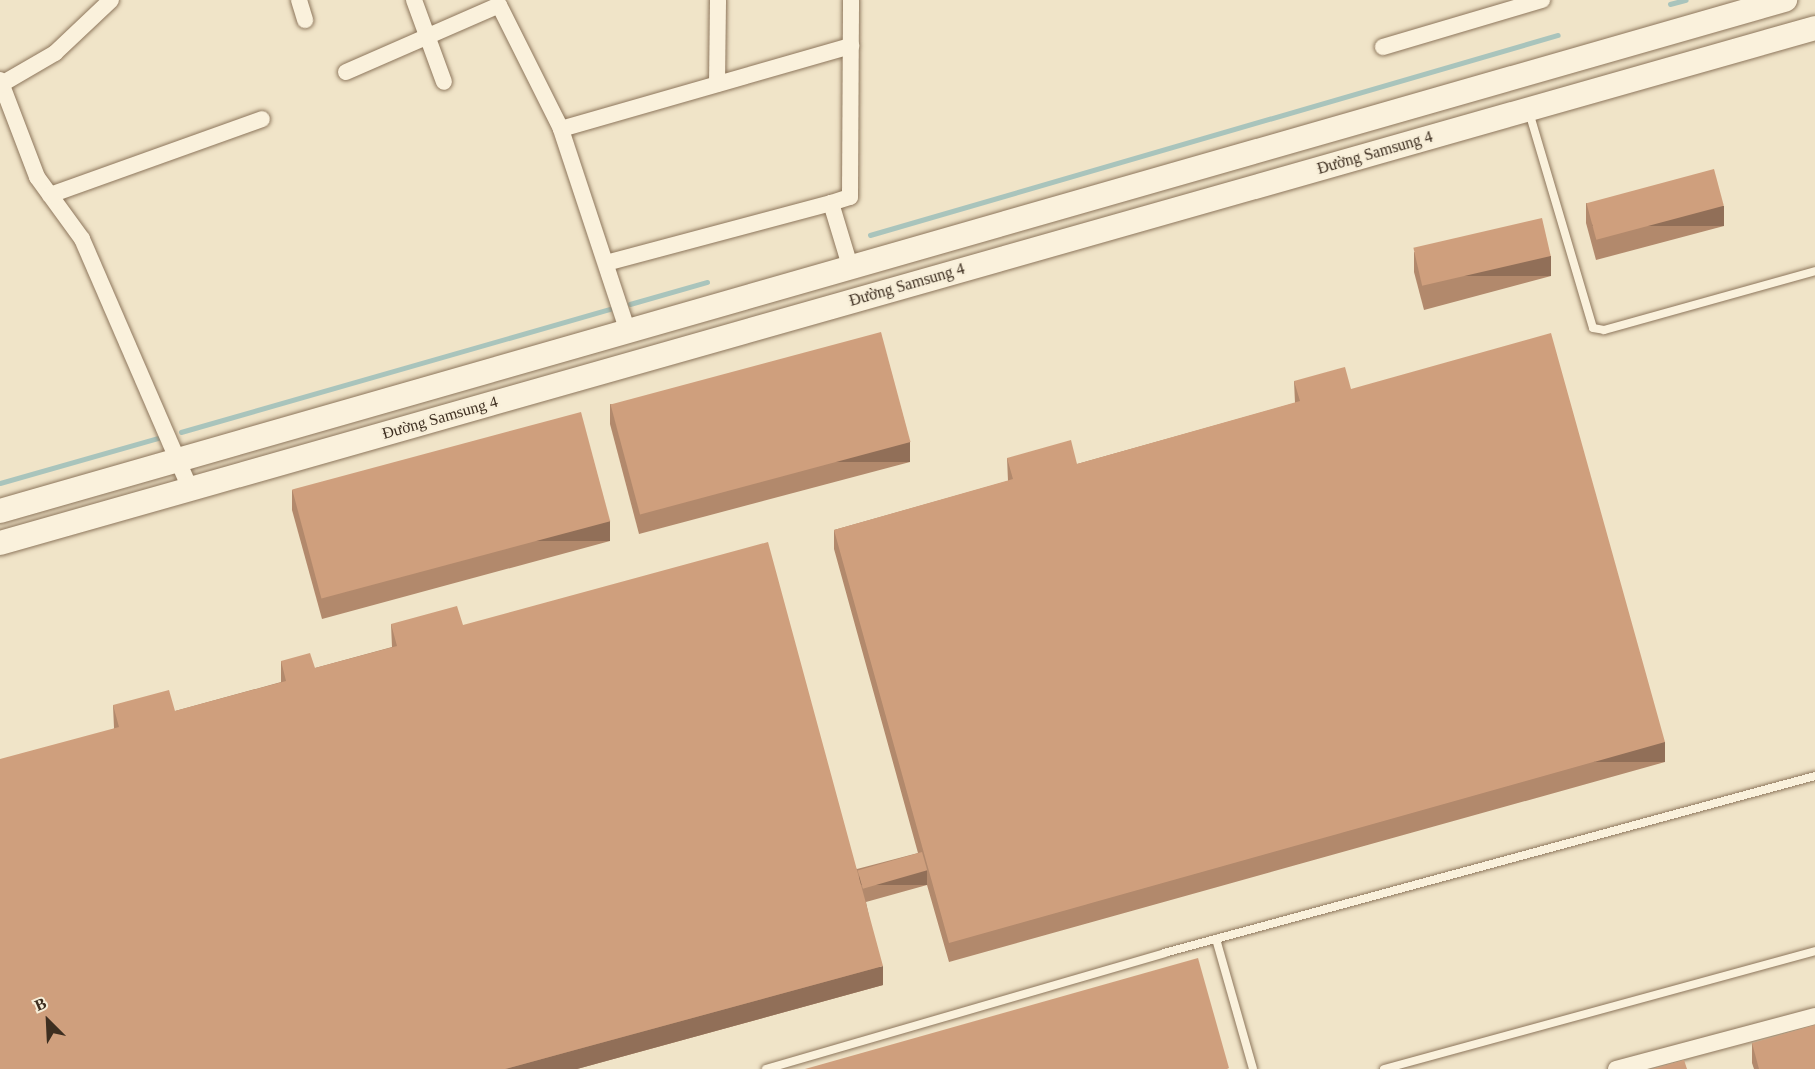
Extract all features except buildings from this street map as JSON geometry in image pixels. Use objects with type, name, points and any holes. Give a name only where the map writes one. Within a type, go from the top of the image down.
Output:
[{"type":"main road","name":"Đường Samsung 4","points":[[0,511],[1785,0]]},
{"type":"main road","points":[[1694,26],[1702,60]]},
{"type":"main road","name":"Đường Samsung 4","points":[[0,543],[1815,28]]},
{"type":"main road","points":[[1519,76],[1528,109]]},
{"type":"main road","points":[[973,231],[982,264]]},
{"type":"main road","points":[[850,266],[860,298]]},
{"type":"street","points":[[111,0],[55,53],[1,83],[37,177],[82,239],[180,460],[190,489]]},
{"type":"street","points":[[299,0],[305,20]]},
{"type":"street","points":[[414,0],[444,82]]},
{"type":"street","points":[[717,84],[718,0]]},
{"type":"street","points":[[606,263],[850,197],[851,0]]},
{"type":"street","points":[[1383,47],[1542,0]]},
{"type":"street","points":[[346,72],[499,5],[561,129],[628,332]]},
{"type":"street","points":[[561,129],[851,46]]},
{"type":"street","points":[[50,195],[262,119]]},
{"type":"street","points":[[831,203],[850,266]]},
{"type":"street","points":[[1616,1069],[1815,1016]]},
{"type":"lane","points":[[1528,109],[1593,328],[1604,330],[1815,271]]},
{"type":"lane","points":[[766,1069],[1216,939],[1815,776]]},
{"type":"lane","points":[[1216,939],[1253,1069]]},
{"type":"lane","points":[[1384,1069],[1815,951]]},
{"type":"waterway","points":[[1670,4],[1685,0]]},
{"type":"waterway","points":[[870,235],[1558,35]]},
{"type":"waterway","points":[[630,304],[707,282]]},
{"type":"waterway","points":[[181,432],[610,309]]},
{"type":"waterway","points":[[0,483],[162,437]]}]
